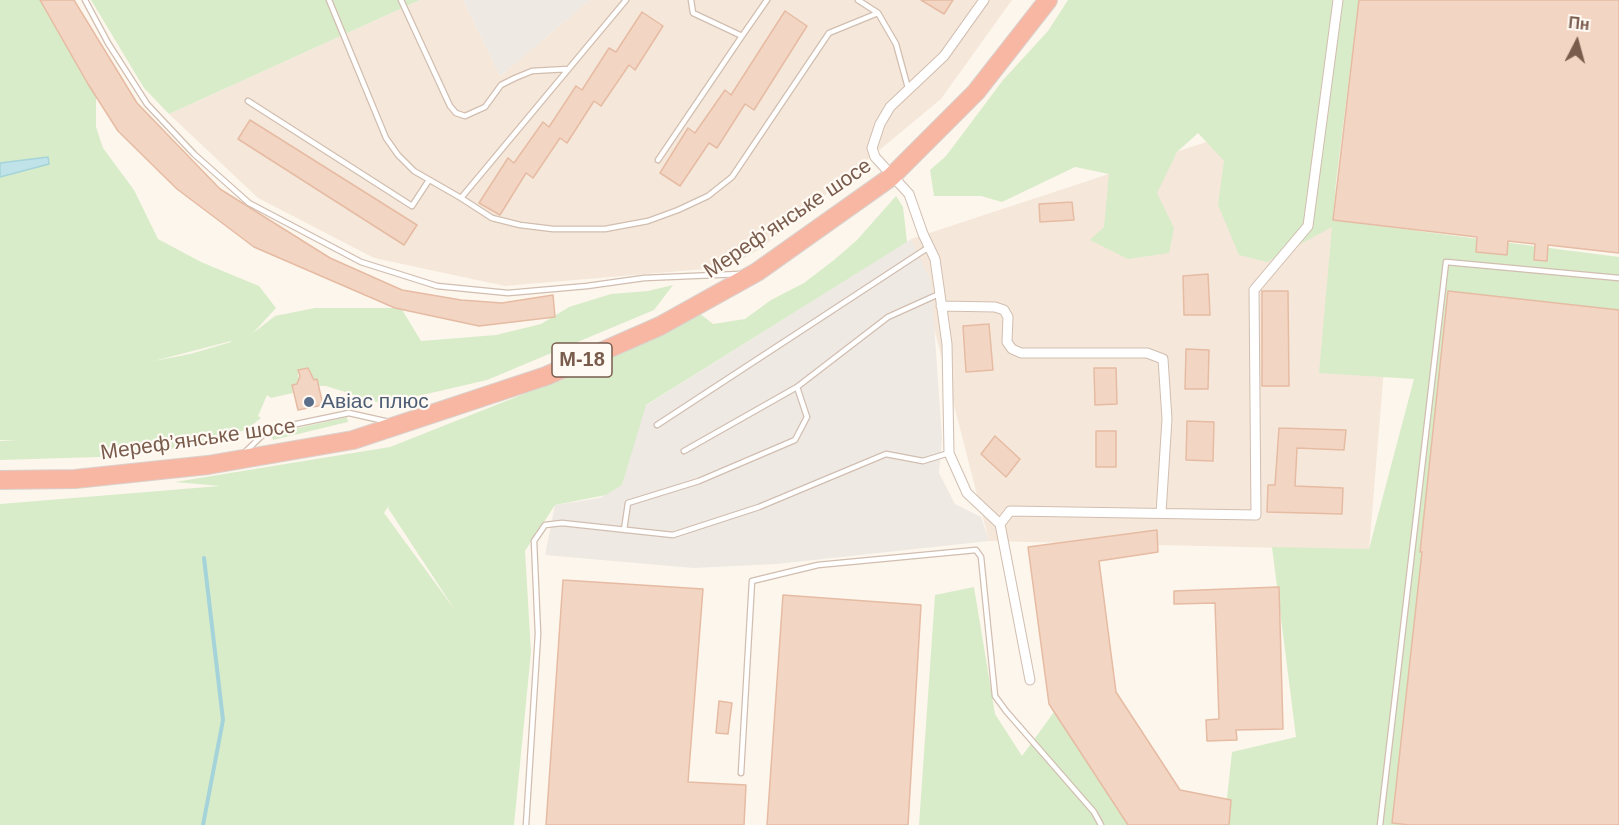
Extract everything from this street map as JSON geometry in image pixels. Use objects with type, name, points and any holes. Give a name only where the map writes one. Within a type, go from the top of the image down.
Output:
[{"type":"highway","name":"Мереф’янське шосе","points":[[0,480],[75,479],[208,465],[353,440],[546,376],[660,326],[757,272],[891,177],[976,92],[1048,0]]},
{"type":"street","points":[[984,0],[944,56],[890,107],[880,124],[872,148],[875,157],[891,177],[909,194],[935,259],[946,344],[949,453],[967,493],[1000,524],[1030,680]]},
{"type":"street","points":[[1000,524],[1010,511],[1256,515],[1254,290],[1308,226],[1338,0]]},
{"type":"street","points":[[942,306],[995,307],[1004,310],[1008,317],[1007,342],[1012,349],[1021,353],[1147,353],[1163,359],[1167,419],[1161,513]]},
{"type":"lane","points":[[85,0],[108,43],[147,104],[194,154],[249,203],[361,262],[437,286],[508,293],[644,278],[757,272]]},
{"type":"lane","points":[[329,0],[386,138],[398,155],[414,171],[492,218],[519,225],[554,229],[605,229],[648,221],[708,196],[732,177],[829,33],[878,13]]},
{"type":"lane","points":[[401,0],[450,106],[456,113],[465,116],[485,107],[501,85],[532,71],[568,69]]},
{"type":"lane","points":[[461,198],[626,0]]},
{"type":"lane","points":[[691,0],[693,13],[742,36]]},
{"type":"lane","points":[[658,160],[767,0]]},
{"type":"lane","points":[[858,0],[878,13],[896,44],[908,88]]},
{"type":"lane","points":[[248,101],[412,206],[429,180]]},
{"type":"lane","points":[[657,425],[929,247]]},
{"type":"lane","points":[[1380,825],[1446,262],[1619,278]]},
{"type":"lane","points":[[684,451],[797,387],[888,317],[940,294]]},
{"type":"lane","points":[[624,530],[628,503],[699,481],[795,440],[807,417],[797,387]]},
{"type":"lane","points":[[236,460],[268,430],[349,412],[400,425]]},
{"type":"lane","points":[[526,825],[538,634],[534,541],[545,525],[562,523],[673,535],[759,507],[886,454],[923,461],[949,453]]},
{"type":"lane","points":[[741,772],[752,581],[818,565],[976,550],[981,557],[995,696],[1094,812],[1101,825]]},
{"type":"shaded area","points":[[420,0],[463,0],[500,76],[590,0],[1012,0],[941,99],[760,249],[728,267],[505,286],[374,258],[258,198],[169,114]]},
{"type":"shaded area","points":[[463,0],[590,0],[500,76]]},
{"type":"shaded area","points":[[1252,127],[1284,208],[1394,248],[1369,550],[989,541],[911,239]]},
{"type":"shaded area","points":[[911,239],[931,281],[942,438],[939,473],[955,504],[981,517],[989,541],[777,564],[693,568],[545,555],[555,505],[600,498],[622,485],[642,408]]},
{"type":"green space","points":[[0,0],[40,0],[96,97],[96,127],[103,148],[134,190],[158,239],[201,262],[259,286],[276,308],[253,333],[275,316],[315,308],[401,308],[421,341],[496,335],[541,324],[569,307],[611,294],[648,291],[673,285],[654,310],[487,380],[387,402],[377,402],[326,386],[319,386],[317,380],[313,381],[308,368],[298,370],[299,384],[292,385],[293,393],[271,398],[267,395],[258,416],[261,418],[247,429],[215,441],[131,456],[0,460],[0,441],[17,440],[0,440],[0,177],[49,164],[47,157],[0,163]],"holes":[[[231,341],[231,342],[190,354],[154,361]]]},
{"type":"green space","points":[[91,0],[420,0],[169,114],[144,88]]},
{"type":"green space","points":[[1068,0],[1359,0],[1333,220],[1619,257],[1619,825],[1224,825],[1232,752],[1296,737],[1272,547],[1369,549],[1414,379],[1319,373],[1332,227],[1267,262],[1239,255],[1218,205],[1224,161],[1198,133],[1177,152],[1157,193],[1174,228],[1169,253],[1128,259],[1090,240],[1104,227],[1109,174],[1075,167],[1002,202],[981,196],[934,196],[930,170],[946,156],[1003,80],[1048,31]]},
{"type":"green space","points":[[896,196],[903,207],[907,242],[646,405],[622,485],[606,495],[555,505],[525,551],[531,652],[514,825],[0,825],[0,504],[220,486],[175,482],[390,447],[544,386],[699,313],[713,324],[745,319],[771,300],[804,283],[857,240]],"holes":[[[389,505],[388,508],[455,610],[384,513]]]},
{"type":"green space","points":[[347,417],[348,422],[273,440],[271,434]]},
{"type":"green space","points":[[974,587],[995,714],[1022,756],[1054,712],[1128,825],[919,825],[935,595]]},
{"type":"water","points":[[48,157],[49,164],[0,177],[0,163]]},
{"type":"building","points":[[40,0],[74,0],[137,103],[220,189],[330,258],[402,290],[461,300],[502,303],[553,295],[555,317],[479,326],[395,308],[254,247],[177,189],[118,131]]},
{"type":"building","points":[[921,0],[953,0],[944,14]]},
{"type":"building","points":[[1359,0],[1619,0],[1619,253],[1548,245],[1547,261],[1534,260],[1535,244],[1508,241],[1507,255],[1476,252],[1477,237],[1333,220]]},
{"type":"building","points":[[785,11],[807,26],[754,110],[745,104],[717,148],[709,143],[680,186],[660,173],[688,128],[695,133],[725,90],[731,95]]},
{"type":"building","points":[[642,12],[663,26],[635,70],[629,65],[601,106],[594,101],[567,143],[560,138],[533,178],[526,173],[500,215],[479,203],[508,158],[514,163],[543,122],[549,127],[576,86],[582,90],[609,48],[616,52]]},
{"type":"building","points":[[250,120],[417,225],[404,245],[238,139]]},
{"type":"building","points":[[1072,202],[1074,220],[1040,222],[1039,204]]},
{"type":"building","points":[[1208,274],[1210,315],[1184,315],[1183,276]]},
{"type":"building","points":[[1262,291],[1288,291],[1289,386],[1262,386]]},
{"type":"building","points":[[1448,291],[1619,310],[1619,825],[1410,825],[1392,823]]},
{"type":"building","points":[[989,324],[993,370],[966,372],[963,326]]},
{"type":"building","points":[[1186,349],[1209,350],[1208,389],[1185,389]]},
{"type":"building","points":[[308,368],[314,380],[317,379],[323,405],[298,410],[292,385],[297,384],[300,376],[298,370]]},
{"type":"building","points":[[1094,368],[1116,368],[1117,404],[1095,405]]},
{"type":"building","points":[[1187,421],[1214,422],[1213,461],[1186,460]]},
{"type":"building","points":[[1279,428],[1346,430],[1344,450],[1297,448],[1295,486],[1343,488],[1342,514],[1267,512],[1268,485],[1275,485]]},
{"type":"building","points":[[1096,431],[1116,431],[1116,467],[1096,467]]},
{"type":"building","points":[[995,436],[1020,459],[1006,477],[981,454]]},
{"type":"building","points":[[1157,530],[1158,552],[1099,561],[1116,692],[1180,790],[1231,800],[1229,825],[1128,825],[1049,704],[1028,547]]},
{"type":"building","points":[[563,580],[703,589],[688,782],[746,785],[744,825],[546,825]]},
{"type":"building","points":[[1279,587],[1283,729],[1236,730],[1237,740],[1207,741],[1206,720],[1219,719],[1215,603],[1174,604],[1174,591]]},
{"type":"building","points":[[783,595],[921,605],[908,825],[767,825]]},
{"type":"building","points":[[719,701],[732,703],[728,734],[716,733]]},
{"type":"waterway","points":[[203,825],[223,720],[204,558]]},
{"type":"place","name":"Авіас плюс","points":[[309,402]]}]
